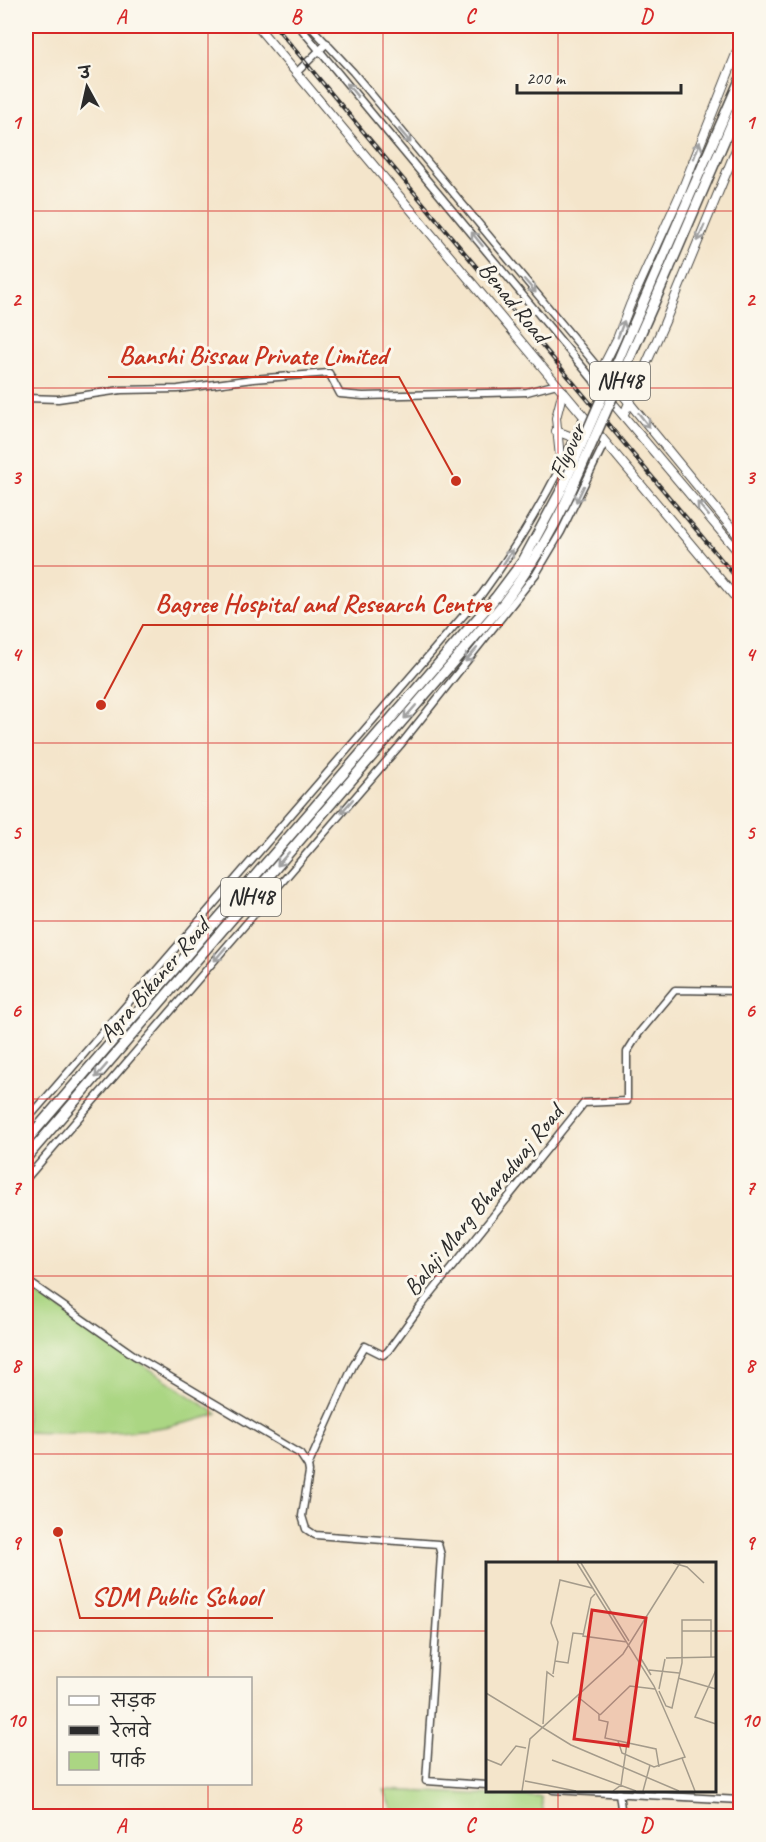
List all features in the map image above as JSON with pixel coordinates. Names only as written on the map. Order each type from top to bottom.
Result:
[{"type":"highway","name":"NH48","points":[[665,266],[741,80]]},
{"type":"highway","name":"NH48","points":[[665,266],[741,104]]},
{"type":"highway","name":"Flyover","points":[[472,633],[523,561],[554,507],[665,266]]},
{"type":"highway","name":"NH48","points":[[26,1141],[225,909],[472,633]]},
{"type":"highway","name":"Agra Bikaner Road","points":[[26,1158],[472,633]]},
{"type":"main road","name":"Benad Road","points":[[257,26],[741,603]]},
{"type":"main road","points":[[741,44],[682,190],[617,339],[595,382],[741,554]]},
{"type":"main road","points":[[624,414],[741,140]]},
{"type":"main road","points":[[601,371],[629,401],[680,467],[741,538]]},
{"type":"main road","points":[[561,467],[556,418],[563,391]]},
{"type":"main road","points":[[556,432],[574,438],[605,442]]},
{"type":"street","points":[[299,26],[595,382]]},
{"type":"street","points":[[310,26],[327,43],[601,371]]},
{"type":"street","points":[[296,73],[327,43]]},
{"type":"street","points":[[26,398],[57,399],[121,390],[158,388],[178,390],[253,379],[329,373],[340,394],[363,396],[524,392],[557,384]]},
{"type":"street","points":[[26,1121],[482,594],[520,539],[561,467],[584,416]]},
{"type":"street","points":[[26,1179],[402,743],[508,611],[536,574],[561,532],[605,442]]},
{"type":"street","name":"Balaji Marg Bharadwaj Road","points":[[308,1466],[352,1366],[365,1346],[379,1355],[388,1351],[420,1307],[584,1103],[627,1101],[627,1052],[639,1033],[675,990],[741,992]]},
{"type":"street","points":[[26,1280],[135,1356],[300,1454],[308,1466],[302,1516],[306,1529],[315,1535],[438,1544],[441,1554],[426,1781],[486,1785]]},
{"type":"street","points":[[575,1791],[741,1800]]},
{"type":"street","points":[[619,1793],[622,1816]]},
{"type":"green space","points":[[26,1286],[217,1414],[170,1426],[122,1432],[26,1432]]},
{"type":"green space","points":[[384,1790],[541,1797],[544,1816],[396,1816]]},
{"type":"railway","points":[[275,26],[740,582]]},
{"type":"place","name":"Banshi Bissau Private Limited","points":[[456,481]]},
{"type":"place","name":"Bagree Hospital and Research Centre","points":[[101,705]]},
{"type":"place","name":"SDM Public School","points":[[58,1532]]}]
